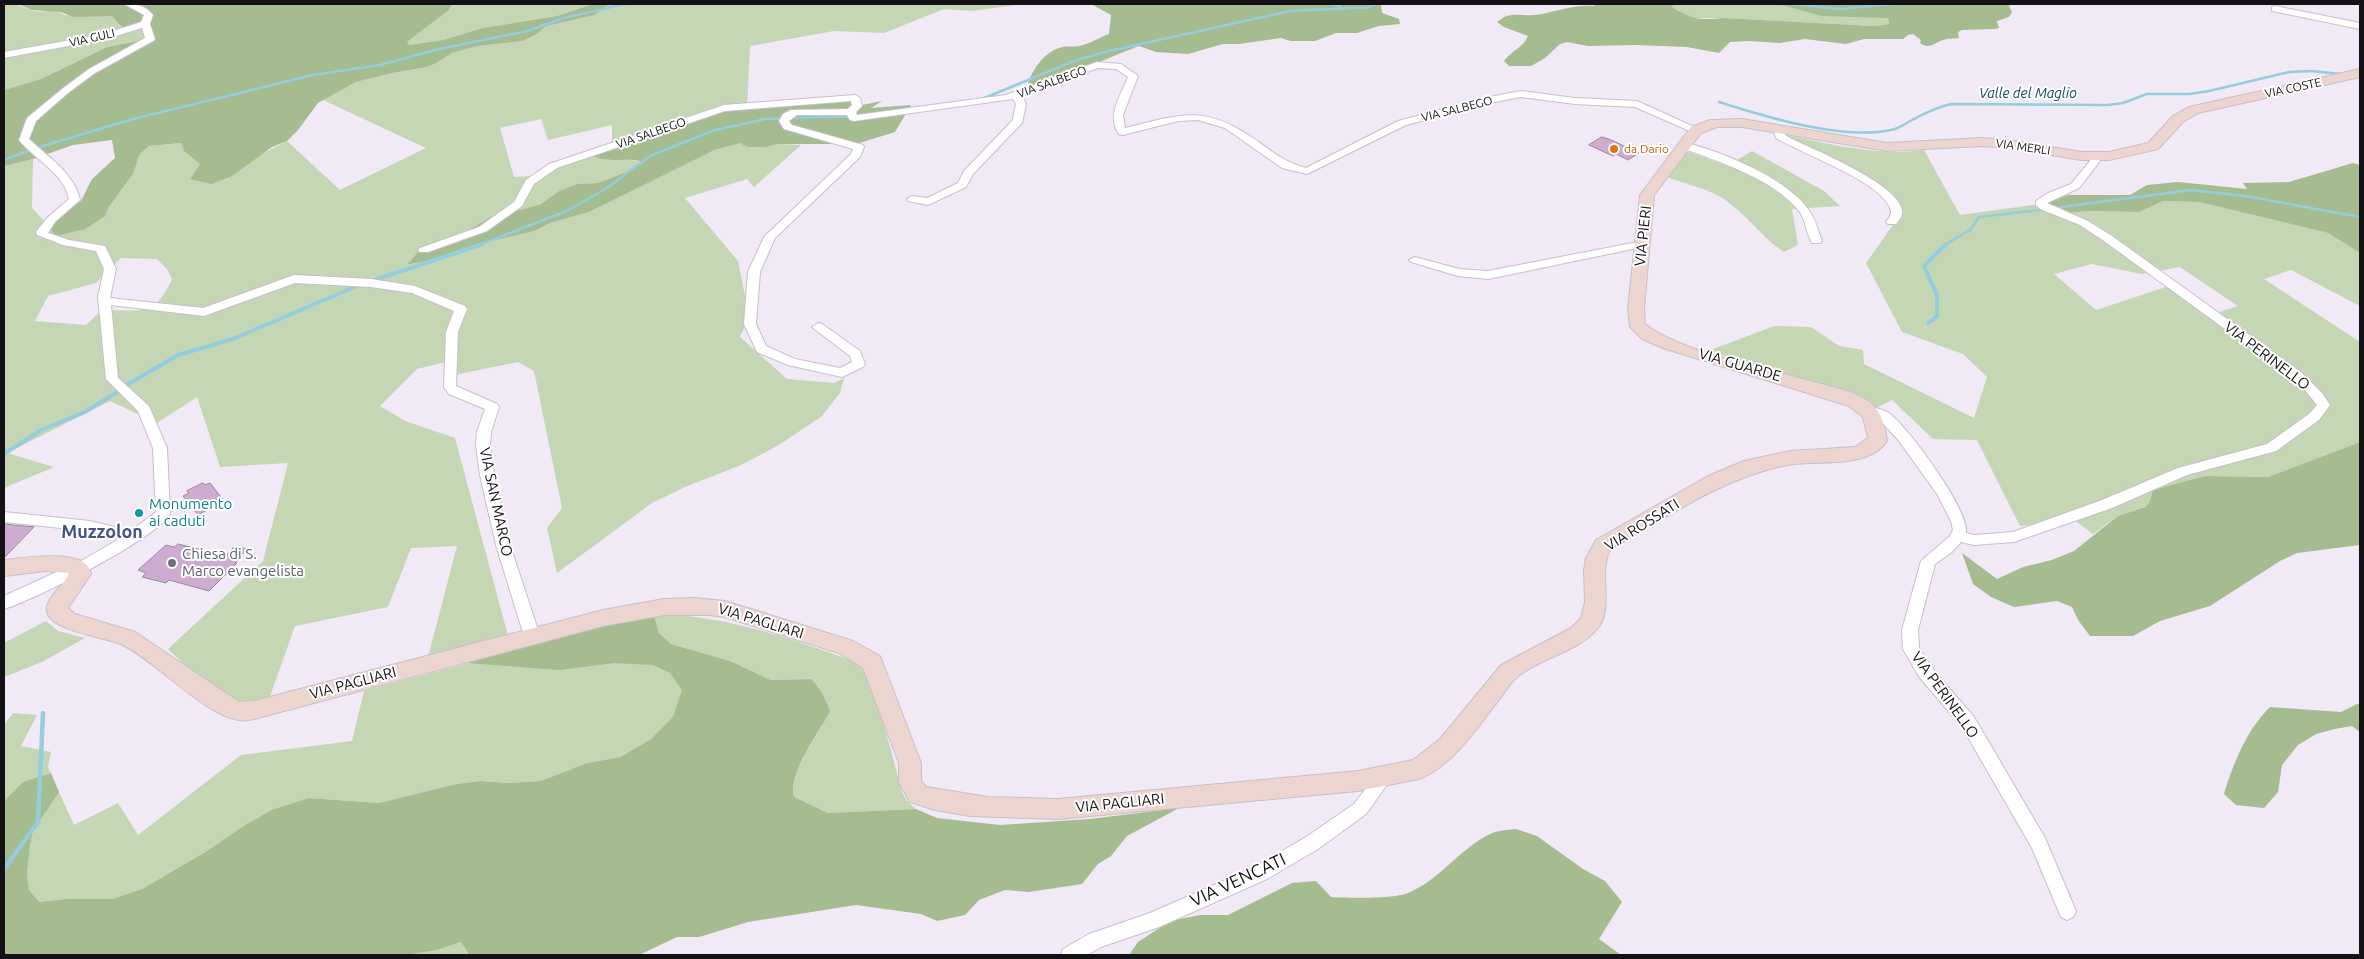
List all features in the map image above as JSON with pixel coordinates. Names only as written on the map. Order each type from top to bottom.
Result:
[{"type":"street","points":[[4,603],[80,571],[133,537],[163,514],[160,448],[144,409],[112,379],[106,301],[104,297],[110,269],[101,248],[68,243],[43,236],[42,232],[51,220],[75,200],[75,194],[63,176],[24,140],[31,120],[92,72],[150,40],[145,24],[150,15],[144,10],[128,4]]},
{"type":"street","points":[[2275,9],[2360,26]]},
{"type":"street","name":"VIA GULI","points":[[4,55],[106,36],[145,24]]},
{"type":"street","name":"VIA SALBEGO","points":[[852,115],[957,106],[1016,95],[1097,65],[1118,66],[1133,76],[1118,115],[1120,128],[1124,132],[1178,118],[1198,117],[1228,126],[1286,166],[1307,170],[1402,123],[1479,102],[1521,94],[1638,104],[1696,130]]},
{"type":"street","name":"VIA COSTE","points":[[2226,102],[2360,73]]},
{"type":"street","points":[[912,199],[928,202],[962,185],[968,173],[1018,121],[1021,104],[1016,95]]},
{"type":"street","name":"VIA SALBEGO","points":[[424,250],[483,229],[518,204],[530,182],[546,170],[724,108],[855,98],[857,106],[852,115]]},
{"type":"street","name":"VIA MERLI","points":[[1779,130],[1887,147],[1982,142],[2093,156],[2109,156],[2153,146],[2178,119],[2194,110],[2226,102]]},
{"type":"street","points":[[818,327],[856,354],[859,364],[842,373],[792,362],[762,349],[750,324],[754,272],[770,237],[856,155],[859,147],[788,127],[785,118],[796,112],[819,111],[852,115]]},
{"type":"street","points":[[1696,130],[1715,123],[1742,123],[1779,130],[1780,136],[1788,141],[1851,172],[1886,194],[1897,209],[1897,215],[1892,222]]},
{"type":"street","name":"VIA PIERI","points":[[1636,309],[1648,195],[1655,182],[1696,130]]},
{"type":"street","points":[[1683,145],[1735,166],[1790,197],[1802,208],[1808,218],[1816,242]]},
{"type":"street","name":"VIA PERINELLO","points":[[2067,911],[2039,844],[1968,722],[1926,674],[1911,649],[1910,630],[1928,560],[1957,540],[1958,536],[1974,540],[2014,537],[2098,508],[2183,471],[2271,448],[2314,417],[2324,405],[2320,397],[2295,375],[2147,264],[2087,225],[2049,209],[2040,203],[2042,200],[2074,186],[2095,161],[2093,156]]},
{"type":"street","points":[[1414,260],[1458,272],[1488,275],[1642,244]]},
{"type":"street","name":"VIA SAN MARCO","points":[[106,301],[204,312],[294,279],[365,282],[415,290],[461,309],[452,332],[450,387],[454,391],[492,407],[484,432],[483,445],[487,475],[503,545],[532,636]]},
{"type":"street","name":"VIA GUARDE","points":[[1636,309],[1637,327],[1646,335],[1670,345],[1819,388],[1865,408]]},
{"type":"street","points":[[1865,408],[1882,415],[1902,435],[1954,507],[1961,528],[1958,536]]},
{"type":"street","name":"VIA ROSSATI","points":[[1386,775],[1419,769],[1448,746],[1510,671],[1578,634],[1591,622],[1596,602],[1594,571],[1596,558],[1603,545],[1715,481],[1751,466],[1790,458],[1859,453],[1878,441],[1876,424],[1865,408]]},
{"type":"street","points":[[4,517],[90,526],[133,537]]},
{"type":"street","points":[[4,568],[61,564],[80,571]]},
{"type":"street","name":"VIA PAGLIARI","points":[[80,571],[58,604],[57,611],[68,620],[128,638],[227,707],[238,711],[263,707],[532,636],[653,607],[698,605],[726,609],[846,647],[872,662],[910,763],[910,782],[918,795],[946,804],[1019,810],[1058,810],[1358,780],[1386,775]]},
{"type":"street","name":"VIA VENCATI","points":[[1070,955],[1096,940],[1153,921],[1261,873],[1312,843],[1360,809],[1386,775]]},
{"type":"green space","points":[[4,4],[18,5],[35,11],[57,11],[65,15],[112,16],[121,27],[152,30],[141,42],[107,47],[41,79],[4,90]]},
{"type":"green space","points":[[19,4],[452,4],[449,10],[407,42],[409,45],[443,40],[483,28],[557,16],[590,5],[608,5],[594,15],[546,26],[537,34],[522,41],[477,46],[452,53],[427,67],[356,82],[318,103],[298,130],[287,141],[272,147],[232,176],[211,184],[190,179],[200,164],[184,151],[181,143],[149,146],[140,154],[133,174],[109,207],[105,216],[85,229],[56,236],[46,223],[81,201],[92,179],[115,158],[112,140],[73,145],[33,159],[4,166],[4,90],[41,79],[107,47],[149,39],[144,28],[125,29],[112,16],[73,17],[61,12],[31,10]]},
{"type":"green space","points":[[452,4],[1024,4],[972,11],[944,9],[884,33],[834,31],[750,46],[747,109],[612,147],[612,125],[548,140],[541,119],[500,128],[514,177],[531,176],[590,154],[644,162],[634,169],[598,183],[577,184],[559,191],[541,204],[520,210],[499,212],[454,239],[421,248],[409,263],[433,260],[470,246],[535,231],[550,223],[589,212],[691,159],[727,145],[740,143],[766,147],[777,144],[801,145],[754,187],[747,179],[685,198],[738,261],[749,316],[740,337],[787,379],[834,383],[844,378],[840,393],[822,416],[779,445],[741,465],[685,487],[652,503],[557,573],[547,528],[562,508],[534,371],[518,362],[454,375],[454,360],[417,369],[380,406],[405,421],[455,438],[508,636],[428,657],[457,546],[411,548],[388,607],[295,626],[269,699],[229,700],[207,685],[168,649],[263,561],[288,463],[220,467],[197,397],[157,423],[110,401],[7,453],[54,467],[4,488],[4,166],[33,159],[32,208],[46,223],[105,216],[109,207],[133,174],[140,154],[149,146],[181,143],[184,151],[200,164],[190,179],[260,155],[287,141],[340,190],[426,148],[323,100],[356,82],[427,67],[452,53],[477,46],[507,42],[537,34],[546,26],[607,5],[590,5],[557,16],[483,28],[443,40],[408,45],[407,42],[449,10]],"holes":[[[121,258],[157,259],[167,269],[172,279],[166,292],[152,306],[136,310],[102,310],[86,325],[35,321],[48,296],[96,283]]]},
{"type":"green space","points":[[1091,4],[1381,4],[1382,13],[1399,19],[1400,24],[1379,26],[1357,33],[1336,33],[1315,41],[1291,41],[1281,38],[1239,44],[1223,44],[1188,54],[1156,52],[1139,46],[1098,63],[1059,84],[1045,87],[1028,83],[1037,65],[1046,55],[1063,47],[1083,45],[1109,34],[1111,15]]},
{"type":"green space","points":[[1595,4],[1674,4],[1672,7],[1679,11],[1691,17],[1702,19],[1723,18],[1874,26],[1889,24],[1888,18],[1821,16],[1778,4],[2012,4],[2009,6],[2012,12],[2009,17],[1997,21],[1999,28],[1962,30],[1958,32],[1959,38],[1945,39],[1929,46],[1920,43],[1921,40],[1913,34],[1903,39],[1864,39],[1846,44],[1805,39],[1780,43],[1730,42],[1719,53],[1687,47],[1588,46],[1567,42],[1560,44],[1545,58],[1531,66],[1509,66],[1504,61],[1524,43],[1528,36],[1504,27],[1497,22],[1503,18],[1513,15],[1535,15],[1572,7],[1594,6]]},
{"type":"green space","points":[[1674,4],[1778,4],[1821,16],[1888,17],[1889,24],[1874,26],[1690,18],[1672,7]]},
{"type":"green space","points":[[846,99],[857,106],[882,101],[871,108],[911,105],[895,132],[856,144],[777,144],[766,147],[747,147],[740,143],[714,150],[589,212],[550,223],[535,231],[470,246],[433,260],[408,264],[421,248],[454,239],[499,212],[520,210],[541,204],[559,191],[577,184],[598,183],[634,169],[644,162],[602,159],[590,154],[718,112]]},
{"type":"green space","points":[[1783,135],[1835,145],[1889,152],[1924,150],[1960,215],[2033,205],[2068,213],[2086,211],[2138,212],[2163,201],[2199,202],[2328,233],[2360,253],[2360,306],[2291,270],[2264,279],[2360,342],[2360,442],[2268,477],[2206,476],[2188,482],[2144,507],[2118,516],[2093,534],[2074,520],[2020,526],[1977,440],[1933,439],[1892,400],[1874,409],[1805,379],[1708,351],[1774,326],[1811,327],[1839,346],[1863,350],[1864,364],[1974,418],[1987,377],[1963,354],[1902,332],[1866,263],[1898,218],[1884,192]],"holes":[[[2092,264],[2142,274],[2180,267],[2238,306],[2214,314],[2166,287],[2096,310],[2054,274]]]},
{"type":"green space","points":[[1686,151],[1727,166],[1752,151],[1824,191],[1840,206],[1792,209],[1798,245],[1784,252],[1725,200],[1715,194],[1667,177]]},
{"type":"green space","points":[[2353,163],[2360,165],[2360,253],[2328,233],[2199,202],[2163,201],[2139,212],[2086,211],[2068,213],[2044,207],[2052,201],[2068,195],[2130,195],[2147,185],[2178,182],[2247,189],[2243,183],[2289,182]]},
{"type":"green space","points":[[2360,442],[2360,545],[2297,553],[2280,561],[2210,606],[2160,621],[2133,636],[2090,636],[2078,620],[2072,607],[2057,601],[2014,607],[1991,597],[1973,584],[1962,553],[1997,579],[2023,567],[2052,560],[2074,551],[2118,516],[2145,507],[2150,502],[2153,490],[2206,476],[2268,477]]},
{"type":"green space","points":[[662,614],[711,619],[735,624],[806,644],[853,661],[862,668],[867,676],[886,732],[902,792],[907,801],[916,809],[828,813],[794,797],[793,789],[798,770],[822,726],[813,679],[771,680],[730,661],[671,644],[659,633],[654,615]]},
{"type":"green space","points":[[654,615],[659,633],[671,644],[730,661],[771,680],[812,679],[822,693],[830,711],[800,765],[793,787],[794,797],[828,813],[916,809],[937,818],[1000,825],[1090,819],[1179,808],[1127,836],[1111,856],[1098,864],[1082,884],[1029,892],[1005,890],[979,900],[965,915],[937,921],[921,914],[856,905],[748,922],[699,937],[677,937],[639,955],[469,955],[461,942],[437,950],[406,955],[4,955],[4,801],[23,782],[51,773],[59,792],[33,831],[27,874],[29,890],[39,902],[66,899],[112,899],[142,889],[272,810],[309,798],[379,803],[456,784],[481,781],[508,783],[541,781],[587,763],[620,757],[650,740],[673,717],[682,690],[670,673],[653,665],[614,663],[559,670],[468,663],[607,624]]},
{"type":"green space","points":[[46,621],[58,631],[85,638],[42,662],[4,677],[4,643]]},
{"type":"green space","points":[[481,660],[653,661],[682,672],[682,709],[654,739],[620,757],[587,763],[541,781],[508,783],[481,781],[456,784],[379,803],[309,798],[242,827],[207,851],[142,889],[112,899],[66,899],[38,902],[29,891],[27,874],[33,831],[59,792],[74,825],[118,803],[138,835],[241,755],[352,741],[364,691]]},
{"type":"green space","points":[[2360,704],[2360,732],[2352,726],[2335,729],[2316,734],[2298,745],[2282,765],[2278,792],[2264,808],[2236,805],[2224,794],[2242,748],[2254,726],[2270,707],[2341,712]]},
{"type":"green space","points":[[13,713],[37,715],[21,746],[51,752],[48,767],[51,773],[23,783],[4,801],[4,725]]},
{"type":"green space","points":[[1516,829],[1537,836],[1583,869],[1605,881],[1622,902],[1599,939],[1621,955],[1129,955],[1138,942],[1170,921],[1200,915],[1228,915],[1292,883],[1316,881],[1331,897],[1382,897],[1408,893],[1440,873],[1479,840],[1496,832]]},
{"type":"green space","points":[[461,942],[469,955],[406,955],[437,950]]},
{"type":"building","name":"da Dario","points":[[1602,137],[1639,153],[1628,160],[1616,154],[1613,156],[1589,145]]},
{"type":"building","points":[[203,483],[205,485],[210,483],[224,501],[198,515],[183,496],[189,493],[187,491]]},
{"type":"building","points":[[4,524],[34,527],[4,558]]},
{"type":"building","points":[[178,544],[202,550],[199,553],[222,559],[235,546],[247,549],[235,563],[237,563],[209,591],[169,580],[166,583],[142,577],[146,573],[138,570],[166,545],[174,547]]},
{"type":"waterway","points":[[4,160],[33,149],[133,119],[313,75],[380,65],[435,50],[527,31],[564,18],[624,4]]},
{"type":"waterway","points":[[1330,4],[1340,6]]},
{"type":"waterway","points":[[1351,8],[1367,8],[1377,4]]},
{"type":"waterway","points":[[1791,4],[1841,9],[1891,4]]},
{"type":"waterway","points":[[982,99],[1074,61],[1105,52],[1290,11],[1351,8]]},
{"type":"waterway","name":"Valle del Maglio","points":[[1719,102],[1807,126],[1831,130],[1876,132],[1895,129],[1931,110],[1951,104],[2108,105],[2123,103],[2147,94],[2190,94],[2209,91],[2289,72],[2311,71],[2342,74]]},
{"type":"waterway","points":[[479,245],[567,211],[607,188],[650,156],[712,131],[765,119],[851,116]]},
{"type":"waterway","points":[[2054,208],[2191,190],[2245,196],[2360,217]]},
{"type":"waterway","points":[[1945,245],[1971,229],[1979,217],[2048,209]]},
{"type":"waterway","points":[[371,281],[483,244]]},
{"type":"waterway","points":[[1928,323],[1937,316],[1937,295],[1924,266],[1945,245]]},
{"type":"waterway","points":[[128,384],[178,355],[233,339],[359,285]]},
{"type":"waterway","points":[[4,454],[41,430],[85,412],[117,392]]},
{"type":"waterway","points":[[4,869],[38,822],[43,713]]},
{"type":"place","name":"da Dario","points":[[1614,149]]},
{"type":"place","name":"Monumento ai caduti","points":[[139,513]]},
{"type":"place","name":"Chiesa di S. Marco evangelista","points":[[172,563]]},
{"type":"district","name":"Muzzolon","points":[[102,532]]}]
